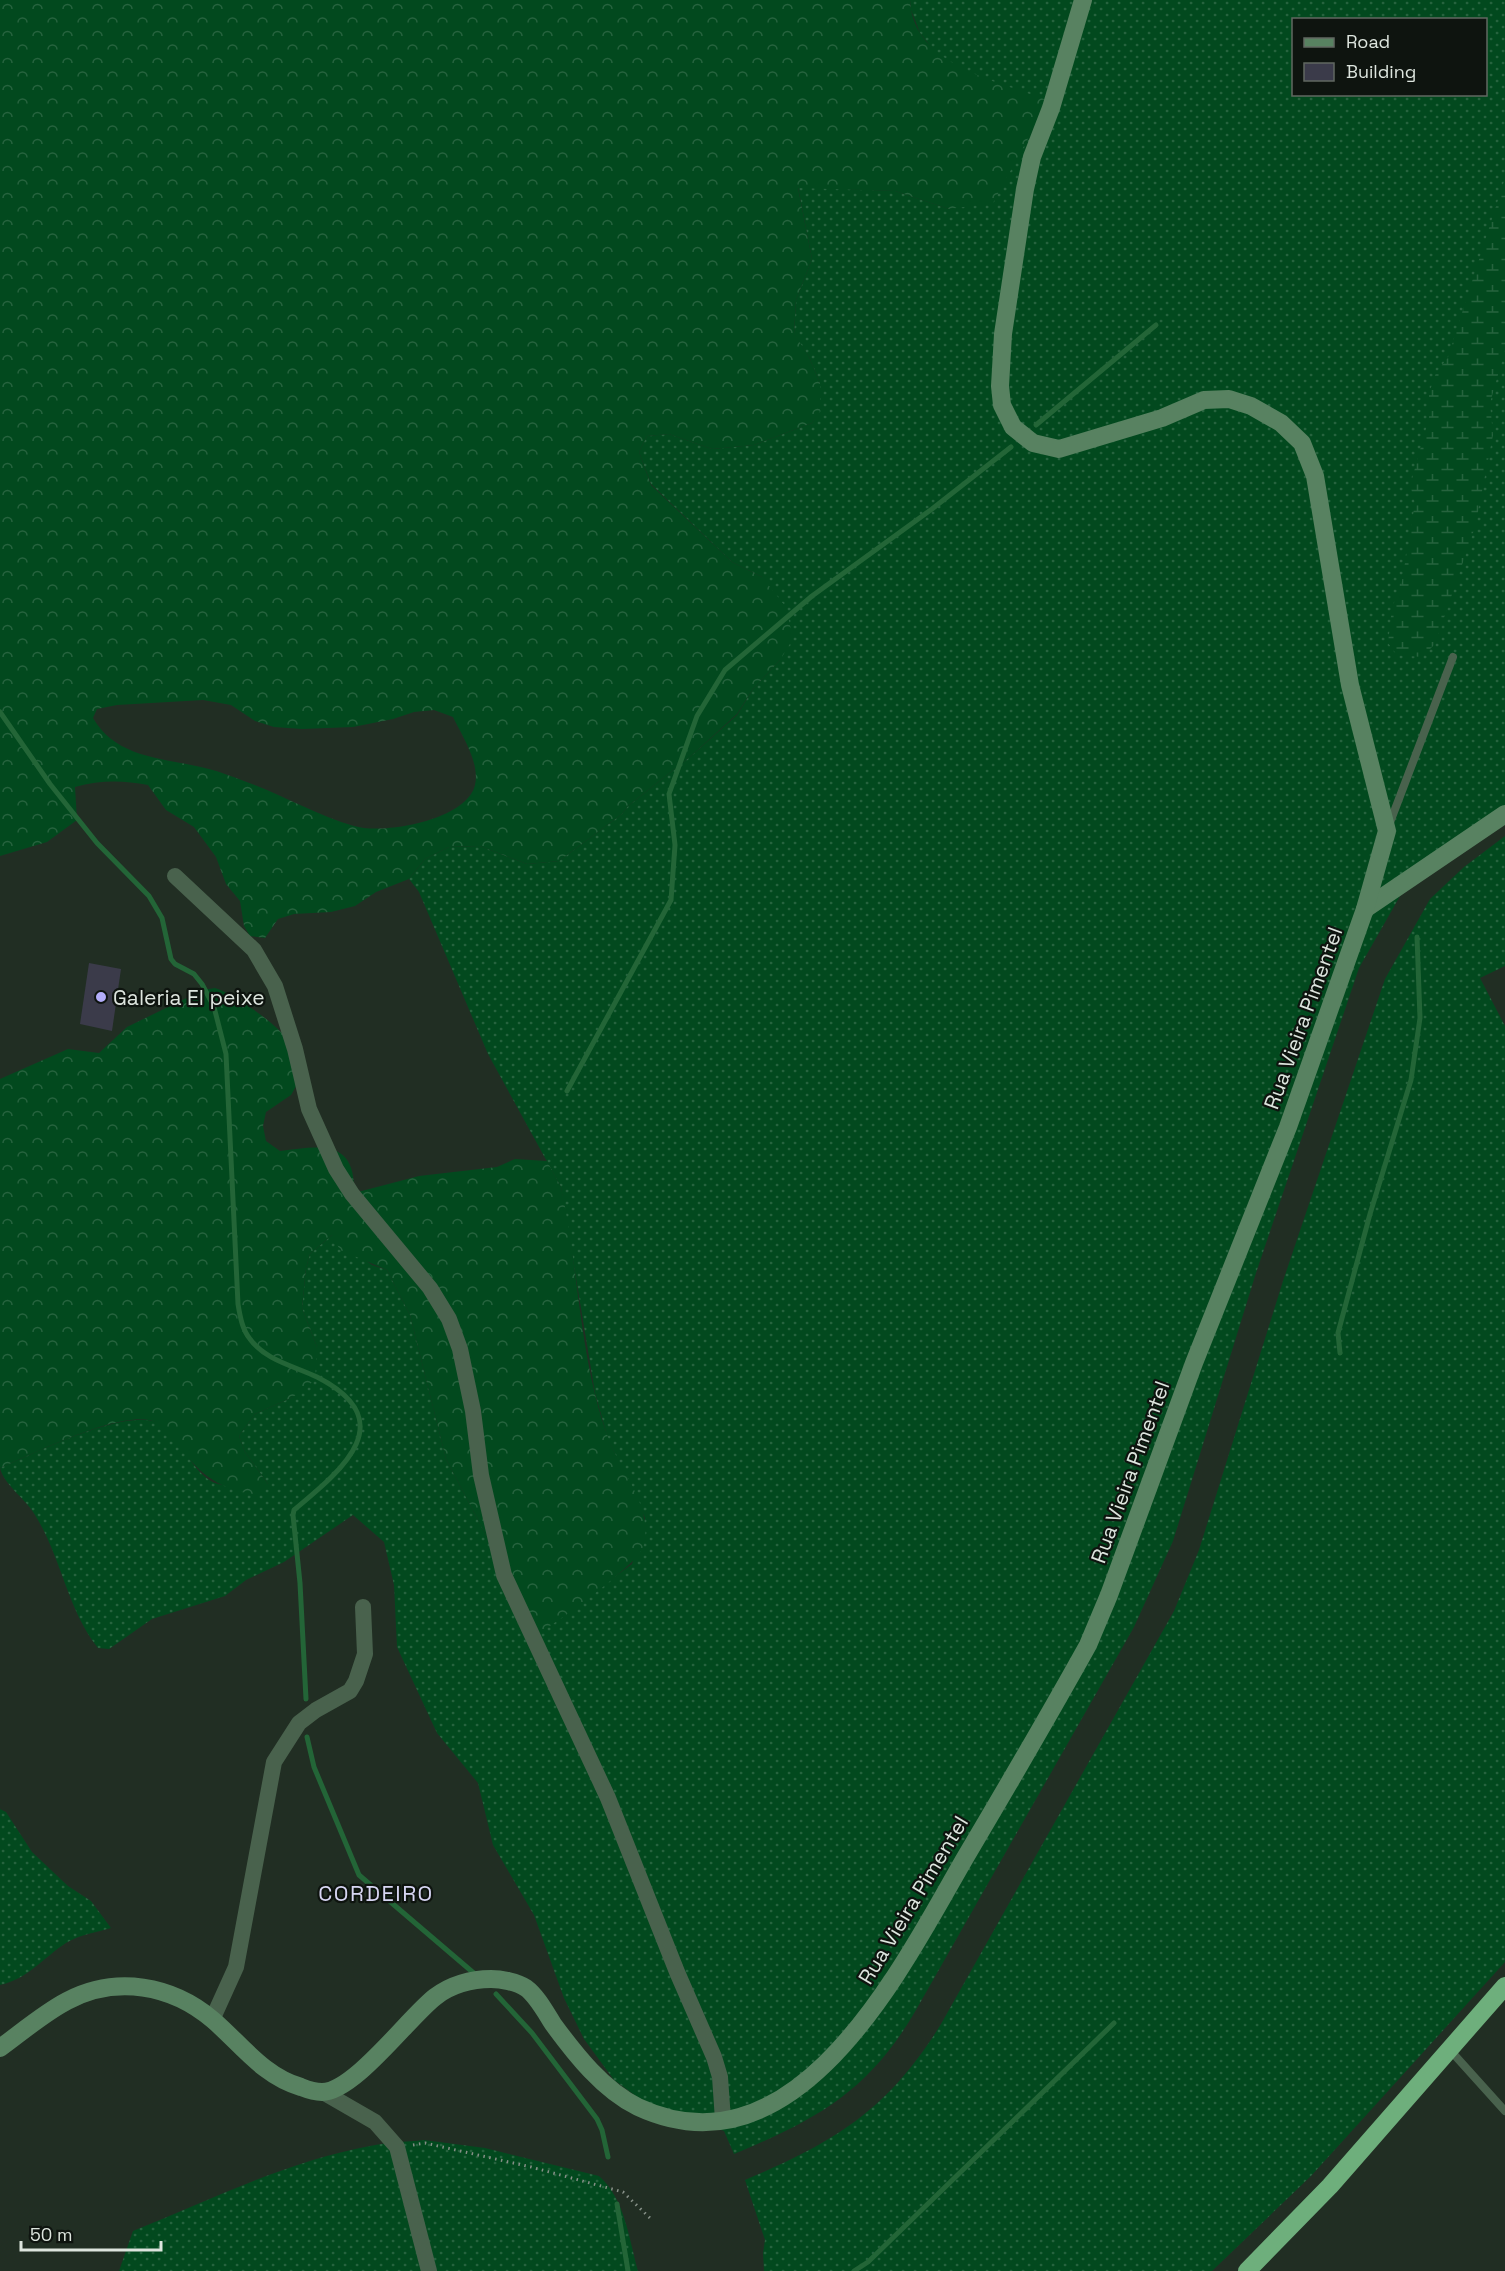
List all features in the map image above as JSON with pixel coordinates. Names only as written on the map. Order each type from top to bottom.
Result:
[{"type":"highway","points":[[1247,2271],[1330,2186],[1505,1986]]},
{"type":"street","points":[[1083,0],[1051,108],[1032,157],[1025,189],[1003,334],[1000,386],[1002,405],[1013,428],[1033,443],[1059,449],[1140,425],[1204,400],[1229,399],[1251,406],[1281,423],[1302,443],[1315,476],[1350,685],[1387,831]]},
{"type":"street","points":[[1365,909],[1505,814]]},
{"type":"street","name":"Rua Vieira Pimentel","points":[[323,2092],[339,2087],[355,2075],[433,1998],[466,1982],[493,1979],[526,1988],[573,2052],[617,2093],[635,2105],[669,2118],[696,2123],[723,2120],[760,2110],[788,2094],[822,2068],[869,2015],[910,1953],[1088,1645],[1194,1364],[1288,1127],[1365,909],[1387,831]]},
{"type":"street","points":[[175,876],[214,910],[254,950],[275,986],[295,1049],[309,1109],[336,1169],[352,1194],[430,1288],[450,1319],[462,1359],[473,1411],[481,1475],[504,1575],[608,1798],[677,1972],[714,2057],[720,2077],[723,2120]]},
{"type":"street","points":[[213,2020],[236,1967],[274,1762],[299,1724],[316,1710],[350,1691],[356,1681],[365,1654],[363,1607]]},
{"type":"street","points":[[0,2048],[66,2001],[94,1990],[121,1985],[147,1987],[184,1999],[213,2020],[253,2060],[275,2075],[298,2087],[323,2092],[375,2122],[397,2147],[429,2271]]},
{"type":"lane","points":[[1387,831],[1452,657]]},
{"type":"lane","points":[[1450,2050],[1505,2111]]},
{"type":"path","points":[[397,2147],[425,2144],[531,2167],[623,2192],[652,2220]]},
{"type":"green space","points":[[0,0],[910,0],[915,22],[925,40],[941,55],[981,76],[1044,99],[1036,124],[993,203],[949,209],[895,191],[798,188],[812,259],[796,300],[794,333],[809,357],[820,383],[820,411],[812,423],[754,445],[712,449],[669,434],[647,436],[639,452],[651,485],[732,562],[762,577],[786,607],[793,639],[780,660],[753,689],[737,714],[691,756],[628,806],[622,814],[559,861],[527,864],[480,846],[449,847],[425,859],[409,879],[376,892],[355,906],[331,912],[294,914],[278,919],[265,938],[250,936],[244,926],[240,901],[226,884],[216,857],[194,827],[166,810],[148,785],[111,782],[75,787],[77,820],[47,842],[0,856]],"holes":[[[203,700],[231,705],[255,721],[274,727],[302,729],[353,727],[414,712],[434,710],[453,717],[473,758],[475,785],[469,797],[441,816],[403,826],[384,828],[354,826],[222,773],[129,750],[103,732],[93,718],[97,709],[117,705]]]},
{"type":"green space","points":[[910,0],[1505,0],[1505,812],[1408,882],[1359,968],[1256,1273],[1173,1541],[1134,1627],[916,2010],[880,2062],[839,2099],[791,2128],[734,2154],[724,2131],[644,2102],[614,2080],[584,2039],[564,1998],[534,1915],[493,1845],[478,1783],[437,1733],[397,1647],[394,1585],[384,1542],[353,1515],[284,1562],[246,1580],[225,1596],[152,1619],[109,1649],[98,1648],[87,1633],[71,1600],[44,1531],[31,1509],[6,1480],[0,1468],[76,1435],[118,1422],[137,1420],[153,1421],[162,1425],[208,1480],[230,1486],[268,1484],[245,1452],[239,1436],[255,1414],[293,1397],[317,1347],[302,1308],[306,1268],[310,1254],[332,1235],[372,1265],[387,1270],[410,1315],[446,1459],[498,1558],[586,1598],[632,1564],[645,1518],[608,1439],[595,1393],[561,1187],[488,1054],[419,892],[409,879],[425,859],[449,847],[480,846],[527,864],[559,861],[622,814],[628,806],[691,756],[737,715],[753,689],[780,660],[762,577],[732,562],[651,484],[639,452],[647,436],[669,434],[712,449],[754,445],[812,423],[819,411],[820,383],[809,357],[794,334],[796,300],[812,259],[798,187],[895,191],[949,209],[1016,159],[1036,124],[934,51],[920,33],[911,10]]},
{"type":"green space","points":[[1505,178],[1505,350],[1490,403],[1493,435],[1475,527],[1435,644],[1422,657],[1397,655],[1388,643],[1392,608],[1402,581],[1415,503],[1410,486],[1429,418],[1429,393],[1436,373],[1448,357]]},
{"type":"green space","points":[[1505,836],[1505,966],[1480,978],[1505,1026],[1505,1962],[1311,2176],[1212,2271],[764,2271],[765,2240],[745,2180],[806,2152],[857,2120],[901,2079],[921,2054],[941,2024],[1174,1611],[1199,1550],[1283,1281],[1385,979],[1430,899],[1464,867]]},
{"type":"green space","points":[[215,988],[234,997],[270,1022],[289,1040],[293,1048],[299,1081],[291,1095],[266,1112],[263,1126],[266,1141],[280,1151],[321,1148],[342,1154],[349,1163],[353,1175],[354,1193],[419,1176],[497,1167],[515,1159],[547,1161],[561,1187],[585,1345],[598,1407],[613,1450],[640,1504],[645,1533],[643,1547],[638,1556],[611,1581],[531,1638],[498,1558],[446,1459],[410,1315],[387,1270],[340,1250],[332,1235],[310,1254],[306,1268],[302,1308],[317,1347],[315,1380],[293,1397],[255,1414],[239,1436],[245,1452],[268,1484],[259,1495],[234,1489],[214,1480],[197,1467],[161,1425],[153,1421],[138,1419],[99,1427],[76,1435],[0,1468],[0,1079],[68,1049],[99,1053],[127,1027],[203,990]]},
{"type":"green space","points":[[0,1809],[6,1812],[32,1852],[68,1886],[91,1901],[111,1928],[71,1940],[27,1973],[0,1985]]},
{"type":"green space","points":[[424,2140],[485,2148],[599,2176],[608,2185],[620,2208],[638,2271],[119,2271],[133,2231],[250,2182],[309,2161],[376,2145]]},
{"type":"building","name":"Galeria El peixe","points":[[89,963],[121,969],[112,1031],[80,1024]]},
{"type":"waterway","points":[[1036,425],[1156,325]]},
{"type":"waterway","points":[[567,1091],[671,900],[675,845],[669,794],[697,716],[725,670],[812,596],[932,509],[1011,447]]},
{"type":"waterway","points":[[0,712],[50,784],[97,843],[149,896],[162,918],[171,959],[175,964],[194,974],[214,1007],[226,1054],[238,1304],[245,1331],[256,1346],[264,1352],[280,1362],[317,1377],[343,1394],[356,1411],[360,1428],[356,1445],[330,1479],[294,1510],[293,1515],[300,1583],[306,1699]]},
{"type":"waterway","points":[[1340,1353],[1338,1333],[1370,1214],[1411,1080],[1420,1018],[1417,937]]},
{"type":"waterway","points":[[307,1737],[314,1767],[359,1875],[476,1975]]},
{"type":"waterway","points":[[496,1994],[532,2033],[597,2119],[608,2157]]},
{"type":"waterway","points":[[854,2271],[868,2262],[1114,2023]]},
{"type":"waterway","points":[[617,2204],[628,2271]]},
{"type":"place","name":"Galeria El peixe","points":[[101,997]]},
{"type":"district","name":"CORDEIRO","points":[[376,1893]]}]
